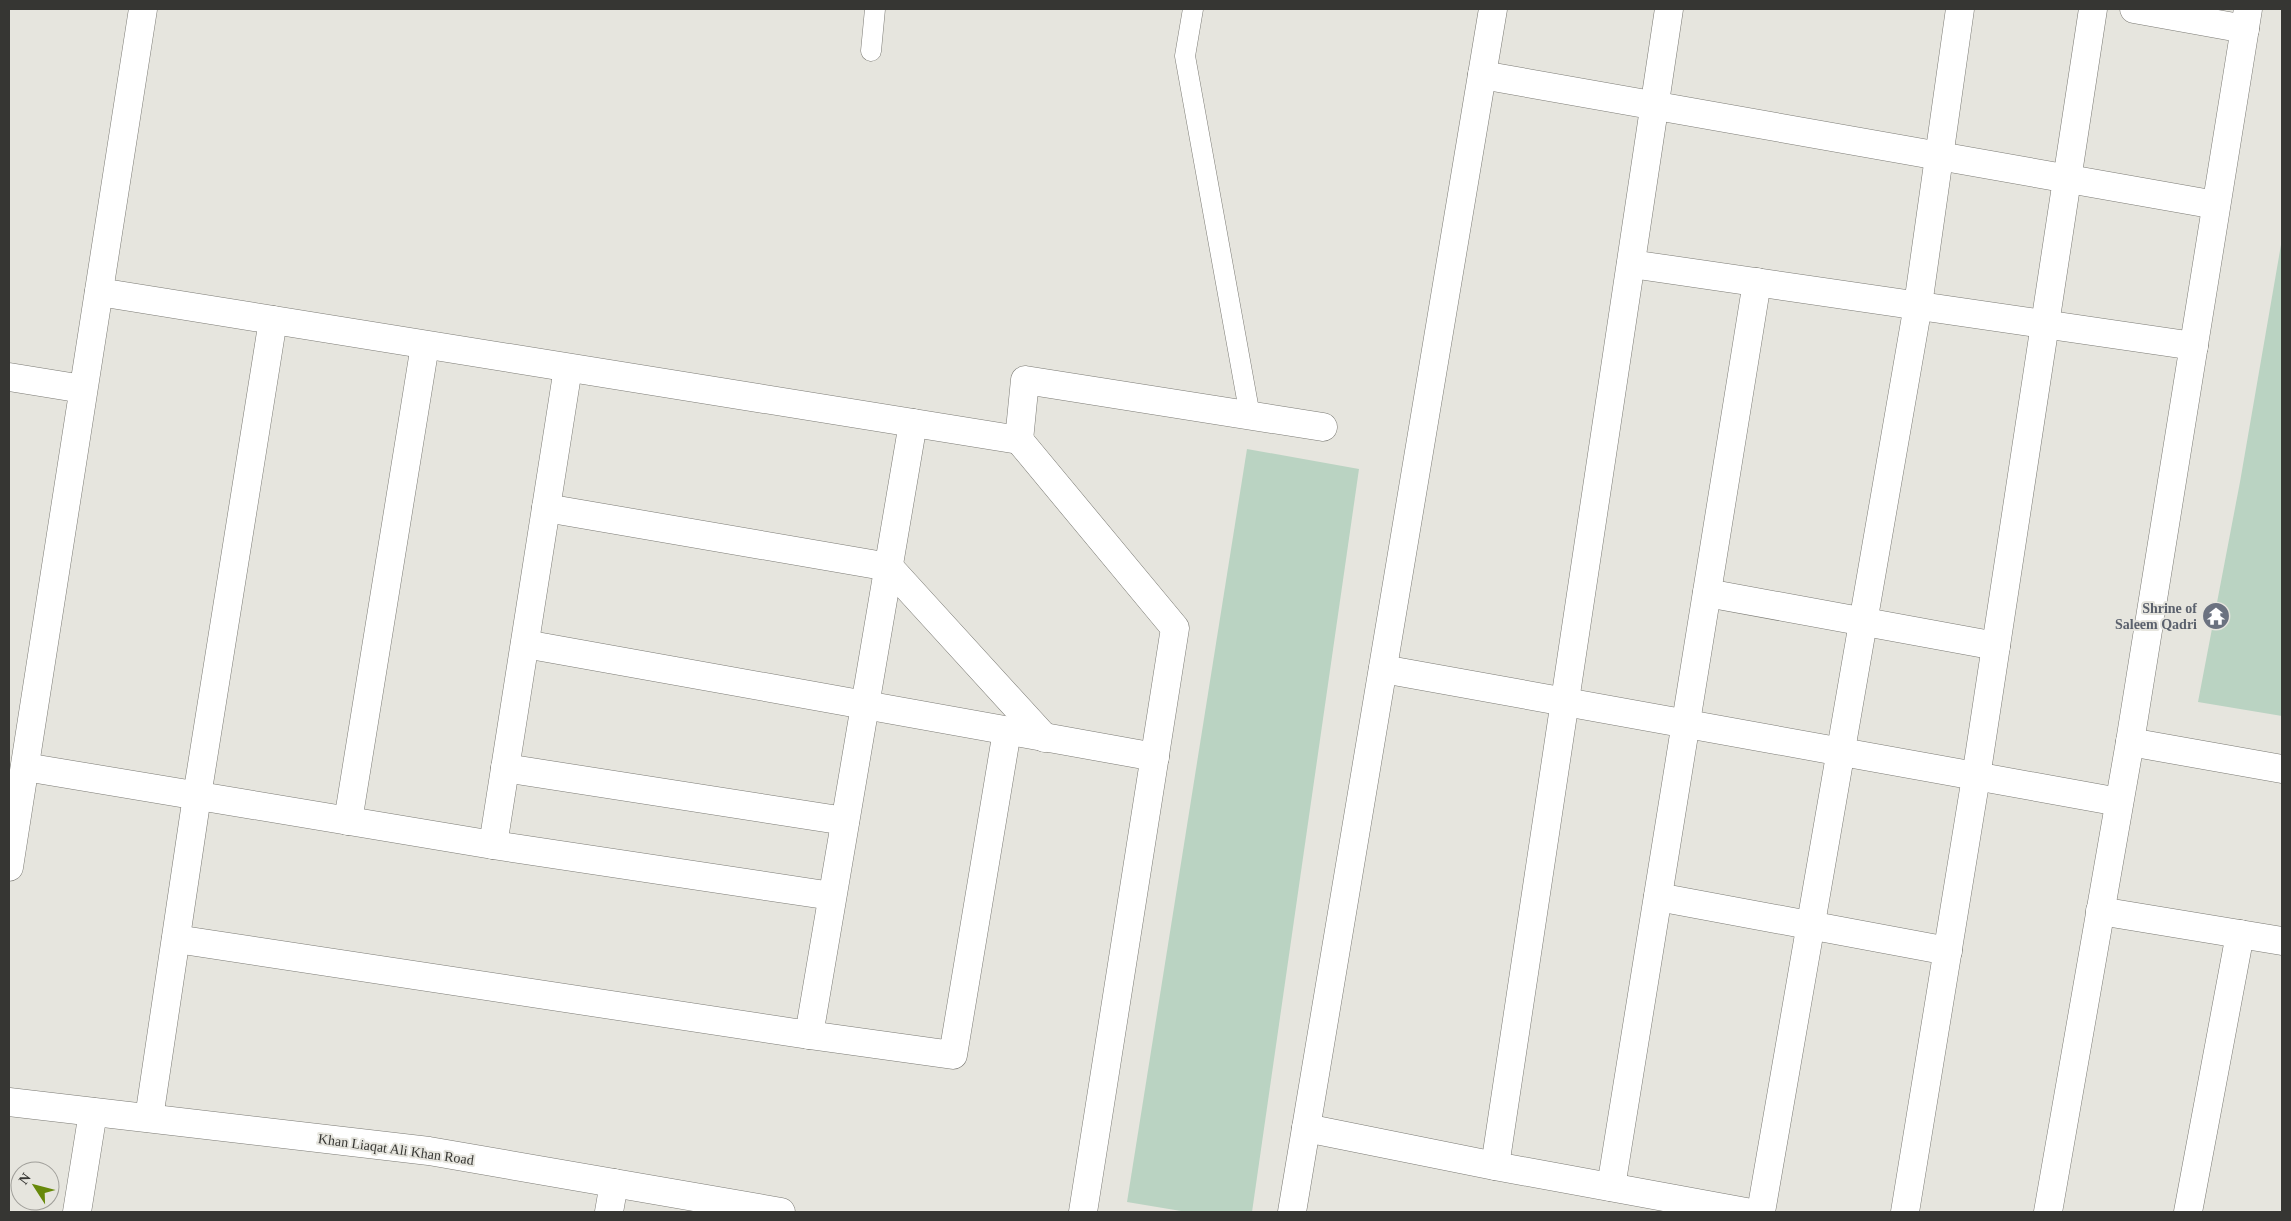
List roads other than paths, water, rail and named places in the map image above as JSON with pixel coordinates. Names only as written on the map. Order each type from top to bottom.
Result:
[{"type":"street","points":[[9,867],[142,9]]},
{"type":"street","points":[[1292,1212],[1493,9]]},
{"type":"street","points":[[1495,1166],[1669,9]]},
{"type":"street","points":[[1761,1212],[1918,306],[1960,9]]},
{"type":"street","points":[[1905,1212],[1976,777],[2093,9]]},
{"type":"street","points":[[2048,1212],[2130,742],[2247,19],[2134,9]]},
{"type":"street","points":[[1482,75],[2216,205]]},
{"type":"street","points":[[1631,264],[2194,346]]},
{"type":"street","points":[[1611,1187],[1757,282]]},
{"type":"street","points":[[99,292],[1019,440],[1175,628],[1083,1212]]},
{"type":"street","points":[[149,1118],[197,796],[273,320]]},
{"type":"street","points":[[348,821],[425,345]]},
{"type":"street","points":[[493,845],[568,368]]},
{"type":"street","points":[[9,377],[83,389]]},
{"type":"street","points":[[1019,440],[1025,380],[1323,427]]},
{"type":"street","points":[[809,1035],[913,423]]},
{"type":"street","points":[[546,508],[889,567],[1045,738]]},
{"type":"street","points":[[1707,593],[1996,646]]},
{"type":"street","points":[[525,644],[1155,757]]},
{"type":"street","points":[[1383,669],[2119,802]]},
{"type":"street","points":[[176,939],[953,1055],[1007,730]]},
{"type":"street","points":[[2130,742],[2282,769]]},
{"type":"street","points":[[24,767],[493,845],[832,896]]},
{"type":"street","points":[[505,768],[845,821]]},
{"type":"street","points":[[1658,897],[1948,951]]},
{"type":"street","points":[[2100,911],[2282,942]]},
{"type":"street","points":[[2188,1212],[2240,934]]},
{"type":"street","name":"Khan Liaqat Ali Khan Road","points":[[9,1102],[429,1151],[781,1212]]},
{"type":"street","points":[[78,1212],[93,1112]]},
{"type":"street","points":[[1306,1128],[1495,1166],[1746,1212]]},
{"type":"street","points":[[609,1212],[614,1183]]},
{"type":"lane","points":[[871,51],[875,9]]},
{"type":"lane","points":[[1193,9],[1185,56],[1250,416]]},
{"type":"place","name":"Shrine of Saleem Qadri","points":[[2216,616]]}]
